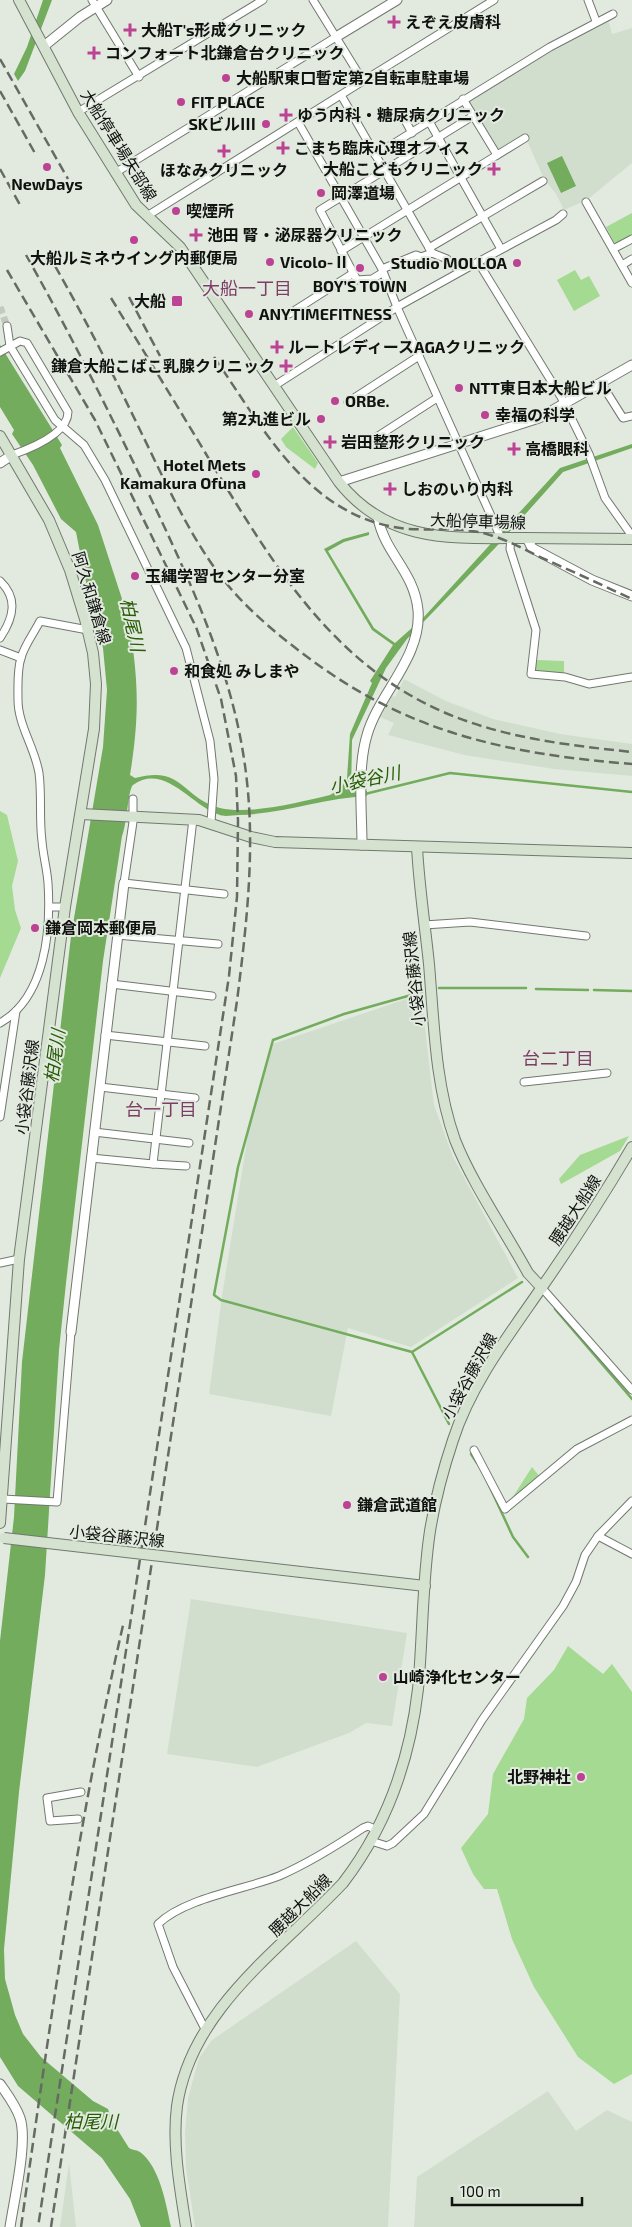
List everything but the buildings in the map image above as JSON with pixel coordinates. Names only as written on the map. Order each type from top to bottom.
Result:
[{"type":"main road","name":"大船停車場矢部線","points":[[19,0],[78,112],[136,206],[180,247],[339,482]]},
{"type":"main road","name":"阿久和鎌倉線","points":[[0,436],[49,520],[70,570],[88,630],[93,654],[96,707],[81,814]]},
{"type":"main road","name":"大船停車場線","points":[[339,482],[360,506],[378,518],[434,536],[632,538]]},
{"type":"main road","points":[[81,814],[193,820],[211,818],[251,837],[276,842],[632,853]]},
{"type":"main road","name":"小袋谷藤沢線","points":[[0,1523],[5,1499],[7,1414],[19,1259],[65,907],[81,814]]},
{"type":"main road","name":"小袋谷藤沢線","points":[[2,1538],[425,1586],[430,1533],[437,1492],[453,1438],[482,1377],[542,1288],[528,1273],[462,1157],[455,1138],[440,1081],[418,884],[417,847]]},
{"type":"main road","name":"腰越大船線","points":[[542,1288],[589,1218],[632,1147]]},
{"type":"main road","name":"腰越大船線","points":[[186,2227],[176,2142],[177,2107],[187,2066],[205,2029],[234,1992],[343,1883],[377,1830],[400,1776],[413,1720],[425,1586]]},
{"type":"street","points":[[42,42],[94,3],[107,0]]},
{"type":"street","points":[[78,112],[139,77],[263,0]]},
{"type":"street","points":[[313,0],[363,81]]},
{"type":"street","points":[[115,173],[397,0]]},
{"type":"street","points":[[147,216],[494,0]]},
{"type":"street","points":[[588,0],[596,21]]},
{"type":"street","points":[[94,3],[139,77]]},
{"type":"street","points":[[375,155],[430,122],[463,99],[596,21],[613,14]]},
{"type":"street","points":[[341,95],[430,250],[440,254],[460,271]]},
{"type":"street","points":[[463,99],[496,156]]},
{"type":"street","points":[[400,111],[412,133]]},
{"type":"street","points":[[473,116],[320,210],[352,274],[357,280],[372,279],[382,271],[416,255],[421,257],[483,216],[543,181]]},
{"type":"street","points":[[298,122],[382,271],[458,444],[502,537],[510,549],[536,630],[531,674],[565,677],[589,684],[632,677]]},
{"type":"street","points":[[430,122],[501,249]]},
{"type":"street","points":[[341,251],[525,138]]},
{"type":"street","points":[[586,202],[632,283]]},
{"type":"street","points":[[274,386],[397,307],[556,220],[563,214]]},
{"type":"street","points":[[614,249],[632,239]]},
{"type":"street","points":[[622,265],[632,259]]},
{"type":"street","points":[[478,262],[565,405],[589,454],[605,498],[632,538]]},
{"type":"street","points":[[289,314],[352,274]]},
{"type":"street","points":[[7,326],[8,346],[55,420],[84,445],[105,480],[186,648],[210,741],[214,771],[211,818]]},
{"type":"street","points":[[0,352],[20,341],[29,346],[66,407],[68,416],[62,427],[56,432],[0,463]]},
{"type":"street","points":[[348,402],[419,356]]},
{"type":"street","points":[[339,482],[539,418],[565,405],[632,365]]},
{"type":"street","points":[[601,383],[623,418],[632,416]]},
{"type":"street","points":[[372,440],[437,398]]},
{"type":"street","points":[[362,845],[363,766],[367,734],[414,640],[418,619],[412,584],[382,535],[378,518]]},
{"type":"street","points":[[527,538],[532,548],[592,580],[632,596]]},
{"type":"street","points":[[0,581],[12,596],[13,610],[10,623],[0,638]]},
{"type":"street","points":[[0,1023],[16,1011],[32,989],[40,970],[49,908],[42,840],[39,772],[22,723],[18,702],[21,658],[40,621],[88,630]]},
{"type":"street","points":[[0,650],[21,658]]},
{"type":"street","points":[[5,1499],[57,1502],[59,1494],[71,1332],[134,800]]},
{"type":"street","points":[[153,1164],[193,820]]},
{"type":"street","points":[[124,884],[224,894]]},
{"type":"street","points":[[49,908],[65,907]]},
{"type":"street","points":[[424,925],[470,922],[586,936]]},
{"type":"street","points":[[117,935],[218,944]]},
{"type":"street","points":[[111,984],[212,996]]},
{"type":"street","points":[[0,1117],[16,1011]]},
{"type":"street","points":[[105,1034],[205,1046]]},
{"type":"street","points":[[524,1082],[607,1073]]},
{"type":"street","points":[[100,1087],[195,1098]]},
{"type":"street","points":[[94,1132],[189,1143]]},
{"type":"street","points":[[91,1158],[186,1166]]},
{"type":"street","points":[[0,1263],[19,1259]]},
{"type":"street","points":[[542,1288],[632,1390]]},
{"type":"street","points":[[474,1450],[505,1509],[577,1449],[632,1420]]},
{"type":"street","points":[[371,1841],[386,1846],[393,1843],[424,1814],[482,1720],[563,1606],[576,1582],[585,1555],[598,1536],[632,1501]]},
{"type":"street","points":[[598,1536],[632,1554]]},
{"type":"street","points":[[78,1819],[50,1821],[47,1798],[81,1792]]},
{"type":"street","points":[[205,2029],[173,1967],[158,1924],[166,1916],[202,1901],[272,1878],[314,1860],[363,1828],[368,1826],[377,1830]]},
{"type":"street","points":[[0,2085],[15,2108],[22,2126],[10,2227]]},
{"type":"shaded area","points":[[608,19],[612,34],[632,28],[632,163],[587,200],[564,210],[556,194],[544,179],[524,134],[499,150],[496,149],[469,103],[469,99],[585,29]]},
{"type":"shaded area","points":[[632,213],[632,235],[618,244],[614,242],[606,227]]},
{"type":"shaded area","points":[[575,270],[581,280],[589,276],[600,296],[574,311],[557,280]]},
{"type":"shaded area","points":[[293,427],[318,463],[315,469],[286,447],[281,439]]},
{"type":"shaded area","points":[[536,660],[564,661],[564,674],[537,673],[535,670]]},
{"type":"shaded area","points":[[404,679],[446,701],[493,719],[560,734],[632,744],[632,776],[554,769],[464,755],[388,735],[394,723],[380,717],[391,695],[395,697]]},
{"type":"shaded area","points":[[0,811],[7,815],[18,861],[12,886],[15,910],[21,928],[0,978]]},
{"type":"shaded area","points":[[421,994],[434,1105],[453,1157],[518,1278],[411,1347],[348,1328],[331,1416],[209,1394],[222,1296],[250,1122],[273,1044]]},
{"type":"shaded area","points":[[629,1136],[620,1151],[561,1184],[559,1179],[580,1155]]},
{"type":"shaded area","points":[[532,1467],[540,1477],[509,1503]]},
{"type":"shaded area","points":[[191,1599],[407,1633],[392,1726],[366,1723],[349,1733],[257,1767],[167,1754]]},
{"type":"shaded area","points":[[568,1646],[603,1674],[612,1664],[632,1692],[632,2074],[614,2084],[578,2057],[534,1987],[512,1939],[497,1889],[484,1889],[473,1874],[461,1848],[488,1814],[493,1774],[524,1719],[527,1698],[554,1670]]},
{"type":"shaded area","points":[[356,1941],[400,1994],[388,2227],[195,2227],[186,2168],[185,2133],[188,2098],[199,2058],[212,2040]]},
{"type":"shaded area","points":[[548,2091],[576,2131],[607,2110],[632,2122],[632,2227],[414,2227],[417,2177]]},
{"type":"shaded area","points":[[69,2163],[76,2227],[60,2227]]},
{"type":"water","points":[[43,0],[52,0],[25,71],[18,81],[14,74],[27,47]]},
{"type":"water","points":[[562,156],[576,186],[561,193],[547,163]]},
{"type":"water","name":"柏尾川","points":[[0,345],[62,445],[60,448],[98,525],[123,602],[127,604],[133,627],[130,629],[137,702],[130,775],[135,778],[151,775],[173,779],[207,803],[232,810],[260,809],[330,795],[340,789],[347,778],[350,734],[372,683],[370,681],[393,645],[372,630],[324,549],[343,539],[369,532],[369,535],[344,542],[328,551],[374,628],[395,643],[423,618],[560,468],[632,444],[632,448],[563,472],[496,547],[407,639],[386,668],[352,740],[351,793],[367,791],[367,796],[351,797],[272,812],[227,816],[220,815],[199,804],[167,782],[145,779],[131,788],[103,961],[66,1283],[59,1350],[45,1575],[19,1792],[4,1949],[5,1979],[15,2015],[23,2034],[41,2057],[93,2101],[108,2109],[112,2121],[129,2148],[140,2152],[147,2159],[153,2167],[161,2186],[171,2227],[141,2227],[130,2199],[102,2158],[18,2086],[0,2057],[0,1641],[14,1517],[22,1362],[71,936],[103,747],[107,690],[103,648],[85,578],[76,532],[61,519],[33,465],[12,434],[14,430],[0,407]]},
{"type":"waterway","name":"小袋谷川","points":[[365,794],[450,773],[632,792]]},
{"type":"waterway","points":[[439,988],[526,988]]},
{"type":"waterway","points":[[536,989],[588,990]]},
{"type":"waterway","points":[[594,990],[632,991]]},
{"type":"waterway","points":[[422,992],[344,1014],[273,1040],[238,1167],[214,1295],[221,1300],[412,1352],[449,1424]]},
{"type":"waterway","points":[[412,1352],[522,1282]]},
{"type":"waterway","points":[[555,1309],[632,1399]]},
{"type":"waterway","points":[[471,1454],[477,1463]]},
{"type":"waterway","points":[[488,1483],[513,1537],[528,1557]]},
{"type":"tunnel","points":[[0,307],[7,326]]},
{"type":"railway","points":[[0,59],[68,179]]},
{"type":"railway","points":[[0,91],[36,155]]},
{"type":"railway","points":[[0,169],[20,205]]},
{"type":"railway","points":[[26,255],[73,341],[145,486],[209,630],[233,704],[241,743],[247,782],[250,837],[246,919],[237,1001],[51,2227]]},
{"type":"railway","points":[[55,266],[120,388],[186,522],[207,557],[228,586],[271,628],[306,656],[344,682],[382,704],[421,721],[460,735],[501,746],[586,760],[632,764]]},
{"type":"railway","points":[[7,270],[95,420],[196,627],[221,699],[236,776],[238,821],[237,897],[229,976],[38,2227]]},
{"type":"railway","points":[[129,297],[160,356]]},
{"type":"railway","points":[[111,298],[260,541],[284,576],[337,639],[368,666],[402,691],[441,711],[464,720],[488,728],[535,739],[632,752]]},
{"type":"railway","points":[[214,357],[286,460],[308,482],[332,501],[359,516],[389,526],[414,529],[465,530],[497,537],[632,599]]},
{"type":"railway","points":[[21,2227],[66,1922],[93,1771],[124,1621]]},
{"type":"place","name":"えぞえ皮膚科","points":[[394,22]]},
{"type":"place","name":"大船T's形成クリニック","points":[[130,30]]},
{"type":"place","name":"コンフォート北鎌倉台クリニック","points":[[94,53]]},
{"type":"place","name":"大船駅東口暫定第2自転車駐車場","points":[[226,78]]},
{"type":"place","name":"FIT PLACE","points":[[181,102]]},
{"type":"place","name":"ゆう内科・糖尿病クリニック","points":[[286,115]]},
{"type":"place","name":"SKビルⅢ","points":[[266,124]]},
{"type":"place","name":"こまち臨床心理オフィス","points":[[283,148]]},
{"type":"place","name":"ほなみクリニック","points":[[224,151]]},
{"type":"place","name":"NewDays","points":[[47,167]]},
{"type":"place","name":"大船こどもクリニック","points":[[494,169]]},
{"type":"place","name":"岡澤道場","points":[[321,193]]},
{"type":"place","name":"喫煙所","points":[[176,211]]},
{"type":"place","name":"池田 腎・泌尿器クリニック","points":[[196,235]]},
{"type":"place","name":"大船ルミネウイング内郵便局","points":[[134,240]]},
{"type":"place","name":"Vicolo-Ⅱ","points":[[270,262]]},
{"type":"place","name":"Studio MOLLOA","points":[[517,263]]},
{"type":"place","name":"BOY’S TOWN","points":[[360,268]]},
{"type":"place","name":"大船","points":[[177,301]]},
{"type":"place","name":"ANYTIMEFITNESS","points":[[249,314]]},
{"type":"place","name":"ルートレディースAGAクリニック","points":[[277,347]]},
{"type":"place","name":"鎌倉大船こばこ乳腺クリニック","points":[[286,366]]},
{"type":"place","name":"NTT東日本大船ビル","points":[[459,388]]},
{"type":"place","name":"ORBe.","points":[[335,401]]},
{"type":"place","name":"幸福の科学","points":[[485,415]]},
{"type":"place","name":"第2丸進ビル","points":[[321,419]]},
{"type":"place","name":"岩田整形クリニック","points":[[330,442]]},
{"type":"place","name":"高橋眼科","points":[[514,449]]},
{"type":"place","name":"Hotel Mets Kamakura Ofuna","points":[[256,474]]},
{"type":"place","name":"しおのいり内科","points":[[390,489]]},
{"type":"place","name":"玉縄学習センター分室","points":[[135,576]]},
{"type":"place","name":"和食処 みしまや","points":[[174,671]]},
{"type":"place","name":"鎌倉岡本郵便局","points":[[35,928]]},
{"type":"place","name":"鎌倉武道館","points":[[347,1505]]},
{"type":"place","name":"山崎浄化センター","points":[[383,1677]]},
{"type":"place","name":"北野神社","points":[[581,1777]]},
{"type":"district","name":"大船一丁目","points":[[247,289]]},
{"type":"district","name":"台二丁目","points":[[558,1059]]},
{"type":"district","name":"台一丁目","points":[[161,1110]]}]
